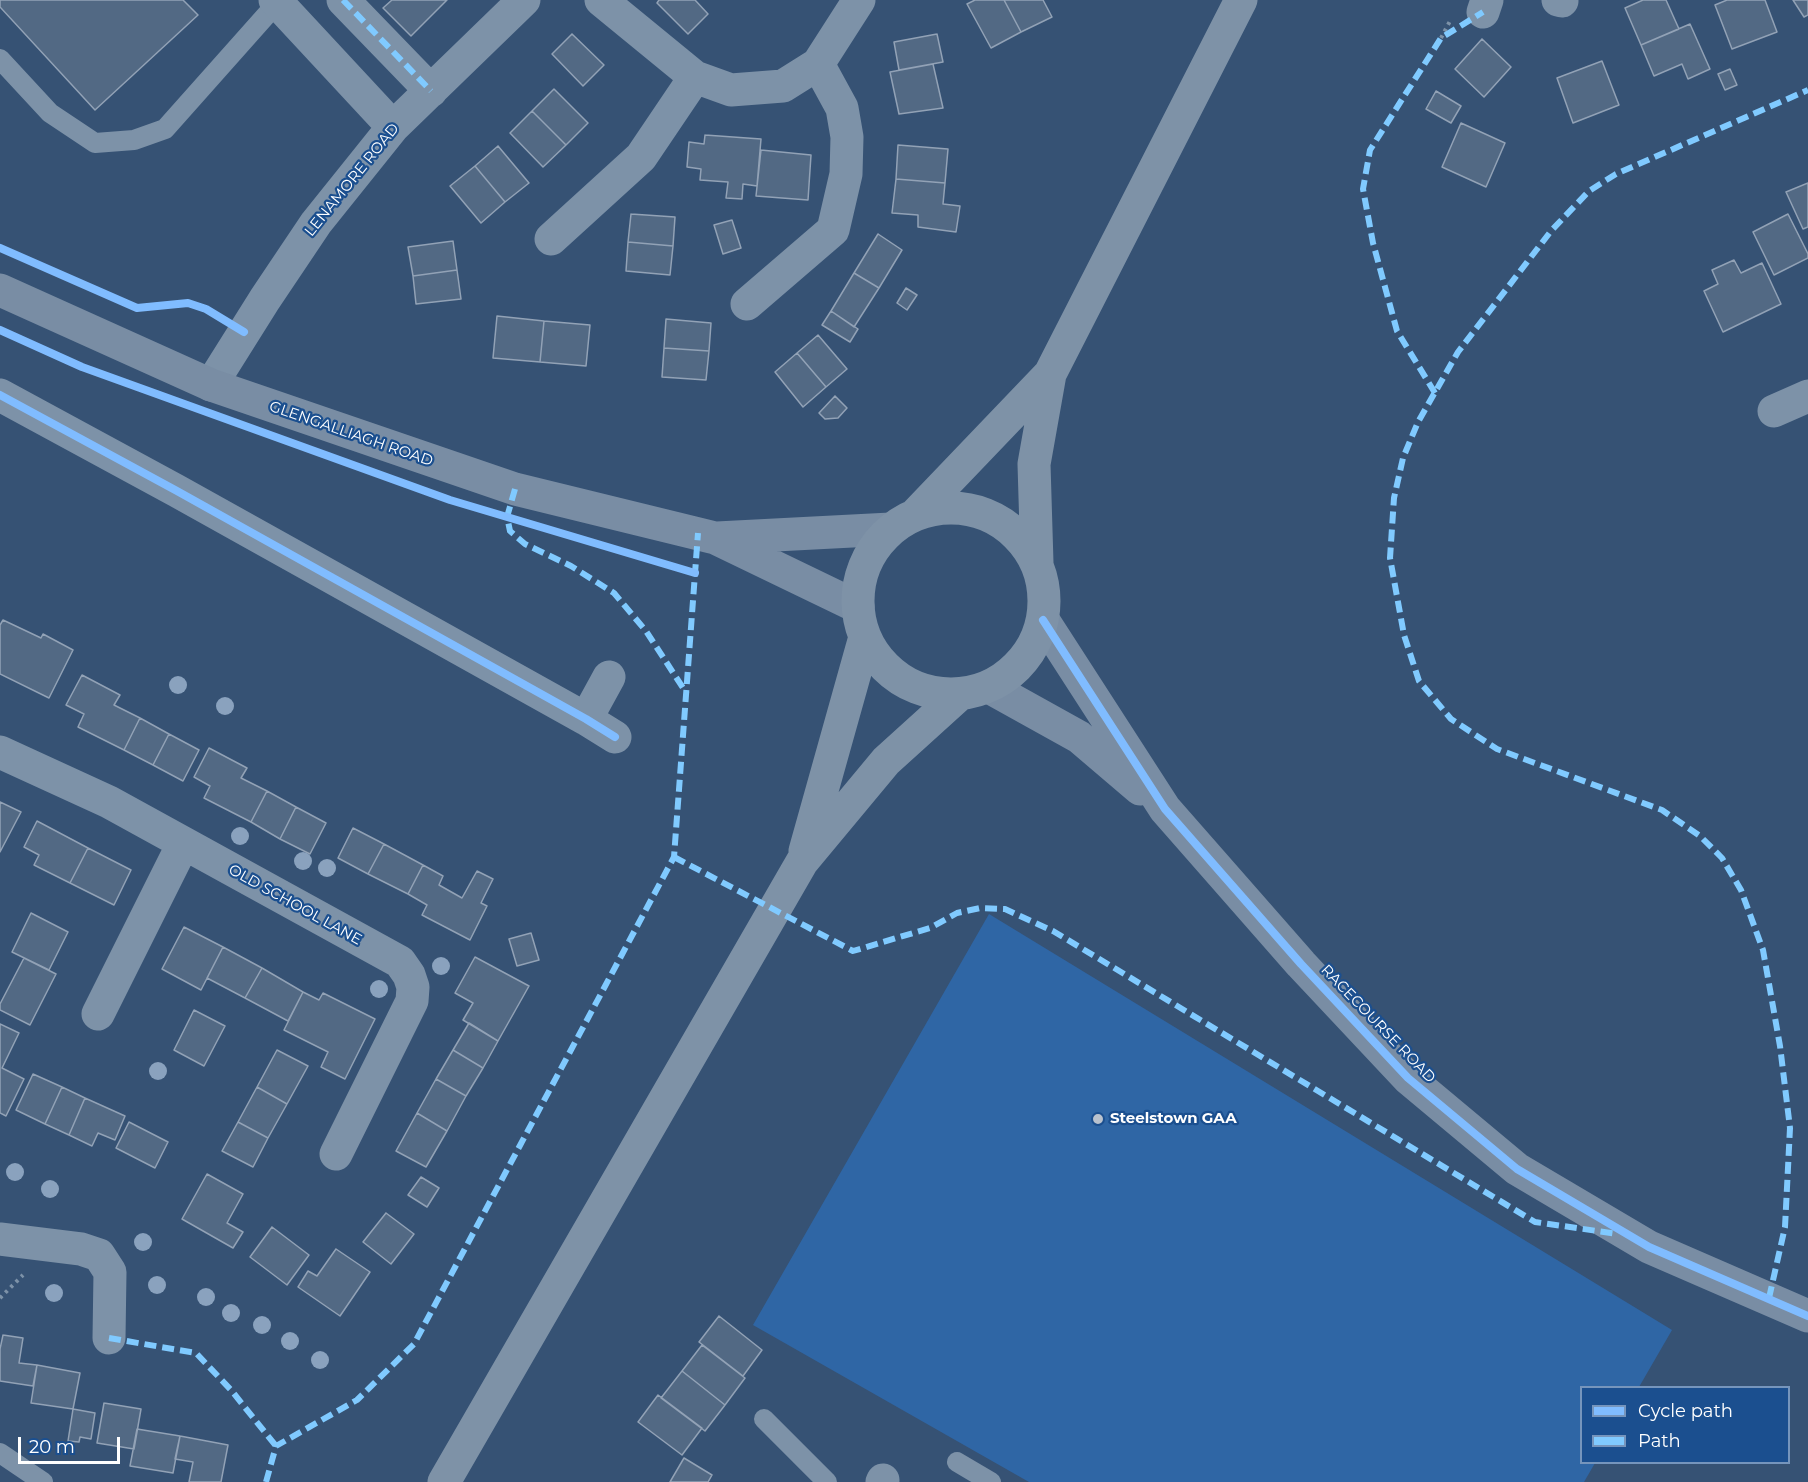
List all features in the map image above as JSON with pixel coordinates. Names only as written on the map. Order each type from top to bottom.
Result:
[{"type":"highway","points":[[444,1482],[802,862],[886,762],[975,691],[1015,670],[1033,647],[1043,620],[1044,591],[1037,563],[1034,464],[1050,374],[1241,0]]},
{"type":"highway","points":[[802,862],[861,622],[861,578],[872,551],[904,522],[1050,374]]},
{"type":"highway","points":[[904,522],[944,508],[972,510],[999,520],[1021,539],[1037,563]]},
{"type":"highway","points":[[861,622],[880,662],[903,681],[930,693],[975,691]]},
{"type":"street","points":[[343,0],[431,91]]},
{"type":"street","name":"LENAMORE ROAD","points":[[211,385],[316,223],[393,127],[524,0]]},
{"type":"street","points":[[602,0],[695,77],[730,90],[783,86],[818,64],[859,0]]},
{"type":"street","points":[[276,1],[393,127]]},
{"type":"street","points":[[747,304],[833,230],[846,174],[847,137],[842,108],[818,64]]},
{"type":"street","points":[[552,239],[641,157],[695,77]]},
{"type":"street","name":"GLENGALLIAGH ROAD","points":[[0,290],[211,385],[515,489],[716,538],[861,622]]},
{"type":"street","points":[[0,395],[187,496],[615,737]]},
{"type":"street","points":[[1774,411],[1808,396]]},
{"type":"street","name":"GLENGALLIAGH ROAD","points":[[716,538],[904,522]]},
{"type":"street","name":"RACECOURSE ROAD","points":[[1043,620],[1165,809],[1301,964],[1408,1078],[1517,1168],[1649,1246],[1808,1316]]},
{"type":"street","points":[[586,719],[609,677]]},
{"type":"street","name":"RACECOURSE ROAD","points":[[975,691],[1079,737],[1165,809]]},
{"type":"street","name":"OLD SCHOOL LANE","points":[[0,752],[109,802],[400,962],[409,975],[413,987],[412,1001],[336,1154]]},
{"type":"street","points":[[98,1014],[183,844]]},
{"type":"street","points":[[0,1239],[81,1249],[99,1255],[110,1272],[109,1338]]},
{"type":"lane","points":[[0,59],[50,113],[95,143],[134,140],[165,129],[276,1]]},
{"type":"lane","points":[[764,1419],[827,1482]]},
{"type":"lane","points":[[0,1453],[43,1482]]},
{"type":"lane","points":[[957,1462],[991,1482]]},
{"type":"shaded area","name":"Steelstown GAA","points":[[989,914],[1672,1330],[1640,1386],[1580,1386],[1580,1464],[1594,1464],[1584,1482],[1029,1482],[753,1325]]},
{"type":"building","points":[[0,0],[183,0],[198,15],[95,110],[0,7]]},
{"type":"building","points":[[392,0],[447,0],[411,36],[383,8]]},
{"type":"building","points":[[659,0],[695,0],[708,14],[688,34],[657,3]]},
{"type":"building","points":[[975,0],[1004,0],[1021,32],[991,48],[967,4]]},
{"type":"building","points":[[1004,0],[1043,0],[1052,17],[1021,32]]},
{"type":"building","points":[[1643,0],[1666,0],[1679,29],[1641,45],[1625,8]]},
{"type":"building","points":[[1727,0],[1765,0],[1777,32],[1732,49],[1715,5]]},
{"type":"building","points":[[1793,0],[1808,0],[1808,15],[1804,17]]},
{"type":"building","points":[[1690,24],[1710,69],[1688,79],[1682,64],[1654,76],[1641,45]]},
{"type":"building","points":[[572,34],[604,65],[583,86],[552,54]]},
{"type":"building","points":[[937,34],[943,62],[899,70],[894,42]]},
{"type":"building","points":[[1482,39],[1511,67],[1484,97],[1455,69]]},
{"type":"building","points":[[1602,61],[1619,105],[1573,123],[1557,78]]},
{"type":"building","points":[[933,64],[943,108],[899,114],[890,72]]},
{"type":"building","points":[[1730,69],[1737,85],[1725,90],[1718,74]]},
{"type":"building","points":[[554,89],[588,123],[566,145],[532,111]]},
{"type":"building","points":[[1436,91],[1461,106],[1451,123],[1426,109]]},
{"type":"building","points":[[532,111],[566,145],[543,167],[510,133]]},
{"type":"building","points":[[1461,123],[1505,143],[1486,187],[1442,167]]},
{"type":"building","points":[[705,135],[761,139],[757,186],[743,184],[742,199],[726,198],[728,182],[700,180],[701,169],[687,167],[689,142],[704,144]]},
{"type":"building","points":[[898,145],[948,149],[945,183],[896,179]]},
{"type":"building","points":[[498,146],[529,183],[505,202],[475,166]]},
{"type":"building","points":[[761,150],[811,155],[808,200],[756,196]]},
{"type":"building","points":[[475,166],[505,202],[481,223],[450,186]]},
{"type":"building","points":[[896,179],[945,183],[943,204],[960,206],[956,232],[918,227],[918,215],[892,213]]},
{"type":"building","points":[[1808,183],[1808,227],[1803,229],[1786,192]]},
{"type":"building","points":[[631,214],[675,217],[673,246],[628,242]]},
{"type":"building","points":[[1788,214],[1808,258],[1774,275],[1753,232]]},
{"type":"building","points":[[732,220],[741,248],[723,254],[714,225]]},
{"type":"building","points":[[878,234],[902,250],[879,288],[854,273]]},
{"type":"building","points":[[453,241],[457,270],[413,276],[408,247]]},
{"type":"building","points":[[628,242],[673,246],[670,275],[626,271]]},
{"type":"building","points":[[1734,260],[1741,273],[1762,263],[1781,304],[1723,332],[1704,291],[1718,284],[1712,270]]},
{"type":"building","points":[[457,270],[461,299],[416,304],[413,276]]},
{"type":"building","points":[[854,273],[879,288],[854,327],[831,311]]},
{"type":"building","points":[[906,288],[917,295],[907,310],[897,303]]},
{"type":"building","points":[[831,311],[858,329],[850,342],[822,325]]},
{"type":"building","points":[[497,316],[544,321],[540,362],[493,358]]},
{"type":"building","points":[[666,319],[711,323],[709,351],[664,348]]},
{"type":"building","points":[[544,321],[590,325],[586,366],[540,362]]},
{"type":"building","points":[[818,335],[847,369],[826,387],[797,353]]},
{"type":"building","points":[[664,348],[709,351],[706,380],[662,377]]},
{"type":"building","points":[[797,353],[826,387],[803,407],[775,372]]},
{"type":"building","points":[[835,396],[847,408],[838,418],[825,419],[819,413]]},
{"type":"building","points":[[3,620],[41,638],[43,634],[73,650],[49,698],[0,674],[0,625]]},
{"type":"building","points":[[82,675],[120,695],[114,705],[140,718],[124,750],[78,727],[84,714],[66,705]]},
{"type":"building","points":[[140,718],[169,734],[153,765],[124,750]]},
{"type":"building","points":[[169,734],[199,750],[183,781],[153,765]]},
{"type":"building","points":[[209,748],[247,768],[241,778],[267,791],[251,822],[204,798],[210,786],[194,777]]},
{"type":"building","points":[[267,791],[296,807],[280,839],[251,822]]},
{"type":"building","points":[[0,802],[21,812],[0,852]]},
{"type":"building","points":[[296,807],[326,823],[310,854],[280,839]]},
{"type":"building","points":[[37,821],[88,848],[70,883],[34,865],[39,855],[24,847]]},
{"type":"building","points":[[353,828],[384,844],[368,874],[338,858]]},
{"type":"building","points":[[384,844],[423,865],[408,894],[368,874]]},
{"type":"building","points":[[88,848],[131,870],[114,905],[70,883]]},
{"type":"building","points":[[423,865],[443,876],[439,885],[462,898],[477,871],[493,879],[481,903],[487,906],[470,940],[422,915],[427,905],[408,894]]},
{"type":"building","points":[[31,913],[68,932],[49,970],[12,952]]},
{"type":"building","points":[[184,927],[223,947],[201,990],[162,969]]},
{"type":"building","points":[[531,933],[539,960],[517,966],[509,939]]},
{"type":"building","points":[[223,947],[262,968],[245,998],[207,978]]},
{"type":"building","points":[[475,957],[529,986],[498,1041],[463,1020],[473,1003],[455,993]]},
{"type":"building","points":[[24,958],[56,974],[30,1025],[0,1010],[0,1004]]},
{"type":"building","points":[[262,968],[303,992],[288,1021],[245,998]]},
{"type":"building","points":[[303,992],[319,1000],[323,993],[375,1019],[345,1079],[321,1067],[328,1052],[284,1030]]},
{"type":"building","points":[[194,1010],[225,1026],[204,1066],[174,1050]]},
{"type":"building","points":[[469,1023],[498,1041],[483,1068],[453,1050]]},
{"type":"building","points":[[0,1024],[19,1033],[2,1068],[24,1079],[6,1116],[0,1113]]},
{"type":"building","points":[[277,1050],[308,1066],[287,1104],[257,1087]]},
{"type":"building","points":[[453,1050],[483,1068],[466,1096],[436,1079]]},
{"type":"building","points":[[33,1074],[62,1087],[45,1124],[16,1110]]},
{"type":"building","points":[[436,1079],[466,1096],[447,1131],[417,1113]]},
{"type":"building","points":[[62,1087],[85,1098],[69,1135],[45,1124]]},
{"type":"building","points":[[257,1087],[287,1104],[268,1138],[238,1122]]},
{"type":"building","points":[[85,1098],[125,1116],[115,1140],[98,1133],[92,1146],[69,1135]]},
{"type":"building","points":[[417,1113],[447,1131],[426,1167],[396,1151]]},
{"type":"building","points":[[129,1122],[168,1142],[155,1168],[116,1148]]},
{"type":"building","points":[[238,1122],[268,1138],[253,1167],[222,1151]]},
{"type":"building","points":[[207,1174],[243,1194],[227,1223],[243,1232],[233,1248],[182,1219]]},
{"type":"building","points":[[421,1177],[439,1188],[427,1207],[408,1195]]},
{"type":"building","points":[[386,1213],[414,1234],[391,1264],[363,1242]]},
{"type":"building","points":[[272,1227],[309,1255],[287,1285],[250,1257]]},
{"type":"building","points":[[336,1249],[370,1272],[340,1316],[298,1287],[308,1271],[317,1276]]},
{"type":"building","points":[[719,1316],[762,1350],[743,1376],[699,1342]]},
{"type":"building","points":[[3,1335],[23,1338],[19,1363],[37,1365],[33,1386],[0,1381],[0,1349]]},
{"type":"building","points":[[702,1345],[745,1378],[725,1405],[682,1371]]},
{"type":"building","points":[[37,1365],[80,1373],[73,1409],[31,1403]]},
{"type":"building","points":[[682,1371],[725,1405],[705,1431],[661,1398]]},
{"type":"building","points":[[658,1395],[702,1428],[682,1455],[638,1422]]},
{"type":"building","points":[[104,1403],[141,1409],[134,1449],[97,1443]]},
{"type":"building","points":[[73,1409],[95,1413],[91,1439],[80,1437],[79,1442],[68,1441]]},
{"type":"building","points":[[137,1429],[180,1436],[173,1473],[130,1466]]},
{"type":"building","points":[[180,1436],[228,1445],[221,1482],[189,1482],[193,1462],[175,1459]]},
{"type":"building","points":[[684,1458],[712,1475],[708,1482],[670,1482]]},
{"type":"marked path","points":[[343,0],[431,91]]},
{"type":"marked path","points":[[1435,393],[1397,331],[1373,243],[1363,189],[1370,150],[1441,38],[1483,12]]},
{"type":"marked path","points":[[1769,1298],[1785,1227],[1790,1128],[1780,1046],[1763,950],[1741,890],[1722,858],[1700,836],[1662,810],[1497,749],[1451,719],[1419,681],[1404,635],[1390,558],[1394,498],[1403,458],[1418,422],[1458,352],[1551,231],[1589,191],[1616,174],[1808,90]]},
{"type":"marked path","points":[[515,489],[507,517],[510,531],[525,544],[571,566],[614,593],[646,631],[687,694]]},
{"type":"marked path","points":[[266,1482],[276,1446],[357,1400],[414,1344],[674,857],[698,533]]},
{"type":"marked path","points":[[674,857],[853,951],[930,928],[957,913],[980,908],[1005,909],[1053,931],[1535,1222],[1618,1234]]},
{"type":"marked path","points":[[109,1338],[196,1353],[231,1390],[276,1446]]},
{"type":"cycle path","points":[[0,248],[137,308],[188,303],[206,309],[244,332]]},
{"type":"cycle path","points":[[0,330],[82,367],[450,500],[695,573]]},
{"type":"cycle path","points":[[0,395],[177,491],[615,737]]},
{"type":"cycle path","points":[[1043,620],[1165,809],[1301,964],[1408,1078],[1517,1169],[1649,1247],[1808,1316]]},
{"type":"place","name":"Steelstown GAA","points":[[1098,1119]]}]
